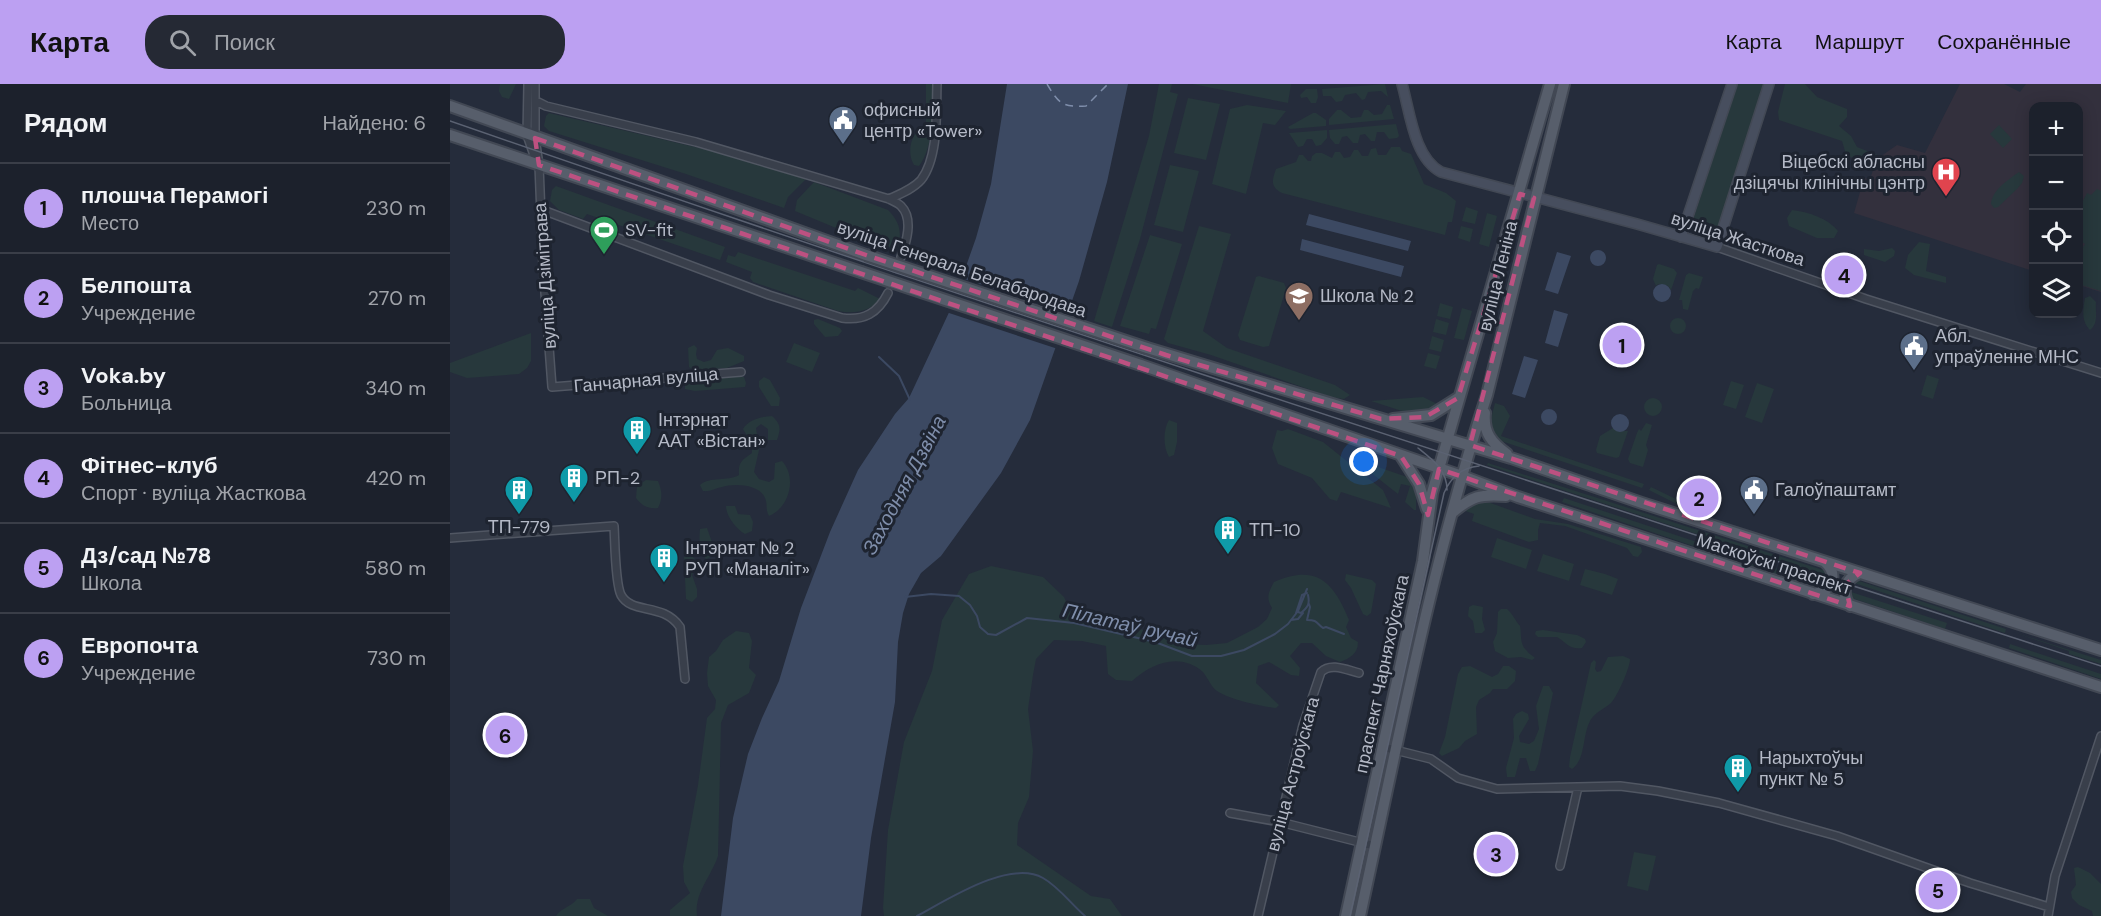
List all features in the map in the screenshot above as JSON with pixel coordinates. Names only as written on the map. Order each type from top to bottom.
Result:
[{"type":"main road","name":"вуліца Леніна","points":[[1448,438],[1550,84]]},
{"type":"main road","name":"вуліца Леніна","points":[[1462,476],[1486,395],[1563,84]]},
{"type":"main road","name":"вуліца Генерала Белабародава","points":[[450,106],[866,255],[1147,348],[1470,445]]},
{"type":"main road","name":"вуліца Генерала Белабародава","points":[[450,135],[1141,365],[1439,469]]},
{"type":"main road","points":[[1486,395],[1484,426],[1487,434],[1511,458]]},
{"type":"main road","points":[[1381,419],[1425,417],[1439,412],[1458,398]]},
{"type":"main road","name":"праспект Чарняхоўскага","points":[[1346,916],[1423,561],[1428,515],[1448,438]]},
{"type":"main road","name":"Маскоўскі праспект","points":[[1470,445],[1642,503],[2101,650]]},
{"type":"main road","points":[[1401,456],[1419,484],[1428,515]]},
{"type":"main road","name":"Маскоўскі праспект","points":[[1439,469],[1518,497],[2101,687]]},
{"type":"main road","name":"праспект Чарняхоўскага","points":[[1360,916],[1395,750],[1462,476]]},
{"type":"main road","points":[[1452,514],[1471,498],[1481,495],[1518,497]]},
{"type":"main road","points":[[1813,594],[1825,591],[1833,581],[1832,570],[1824,562]]},
{"type":"main road","points":[[1850,606],[1845,598],[1845,585],[1851,577],[1860,573]]},
{"type":"street","name":"вуліца Дзімітрава","points":[[528,84],[531,136],[539,165],[552,387]]},
{"type":"street","name":"вуліца Дзімітрава","points":[[531,136],[536,110],[535,84]]},
{"type":"street","points":[[889,199],[906,191],[921,179],[930,160],[936,130],[937,84]]},
{"type":"street","name":"вуліца Жасткова","points":[[1402,84],[1421,152],[1433,168],[1452,176],[1717,247],[1866,299],[2101,373]]},
{"type":"street","points":[[1681,237],[1732,84]]},
{"type":"street","points":[[1717,247],[1769,84]]},
{"type":"street","points":[[536,101],[546,106],[696,142],[889,199],[902,207],[906,216],[906,241],[901,257]]},
{"type":"street","points":[[536,110],[546,106]]},
{"type":"street","points":[[540,209],[769,295],[824,313],[853,320],[866,316],[877,310],[888,293]]},
{"type":"street","name":"Ганчарная вуліца","points":[[552,387],[741,372]]},
{"type":"street","points":[[450,538],[614,526],[620,593],[628,603],[669,614],[676,621],[680,627],[685,679]]},
{"type":"street","name":"вуліца Астроўскага","points":[[1258,916],[1303,725],[1321,672],[1325,668],[1332,667],[1359,673]]},
{"type":"street","points":[[2048,916],[2055,876],[2101,736]]},
{"type":"street","points":[[1383,747],[1431,759],[1449,773],[1466,782],[1497,789],[1620,786],[1658,791],[1780,819],[2049,907]]},
{"type":"street","points":[[1560,866],[1578,787]]},
{"type":"street","points":[[1230,813],[1280,822],[1375,846]]},
{"type":"highlighted area","points":[[535,138],[866,255],[1166,355],[1381,419],[1425,417],[1458,398],[1520,194],[1534,198],[1470,445],[1860,573],[1845,585],[1850,606],[1439,469],[1428,515],[1419,484],[1401,456],[539,165]]},
{"type":"shaded area","points":[[500,84],[516,84],[509,99],[502,97],[499,91]]},
{"type":"shaded area","points":[[926,84],[934,84],[933,115],[928,149],[919,166],[914,165],[912,161],[910,148],[915,134],[926,124]]},
{"type":"shaded area","points":[[1159,84],[1172,84],[1170,92],[1178,94],[1140,239],[1112,327],[1094,321],[1149,136]]},
{"type":"shaded area","points":[[1192,84],[1291,84],[1288,103]]},
{"type":"shaded area","points":[[1385,84],[1388,97],[1381,91],[1368,92],[1362,100],[1356,93],[1345,95],[1342,101],[1336,102],[1331,96],[1323,96],[1322,89]]},
{"type":"shaded area","points":[[1737,84],[1765,84],[1717,232],[1692,223]]},
{"type":"shaded area","points":[[1785,84],[1805,84],[1817,97],[1847,109],[1847,117],[1839,126],[1851,136],[1857,147],[1880,156],[1878,164],[1865,163],[1851,157],[1845,151],[1842,141],[1779,120],[1778,112]]},
{"type":"shaded area","name":"Віцебскі абласны дзіцячы клінічны цэнтр","points":[[1960,84],[2004,84],[2020,92],[2026,84],[2101,84],[2101,292],[2083,286],[2083,102],[2029,102],[2029,270],[1854,213],[1864,178],[1870,179],[1877,159],[1897,145],[1925,153]]},
{"type":"shaded area","points":[[1306,89],[1317,89],[1316,103],[1311,103],[1307,97],[1301,98],[1300,95]]},
{"type":"shaded area","points":[[1188,98],[1220,104],[1206,160],[1174,153]]},
{"type":"shaded area","points":[[1247,105],[1286,111],[1275,125],[1263,123],[1246,194],[1212,184],[1230,109]]},
{"type":"shaded area","points":[[1387,105],[1390,105],[1394,119],[1329,125],[1329,119],[1337,110],[1341,110],[1351,118],[1361,117],[1364,110],[1374,115],[1382,114]]},
{"type":"shaded area","points":[[549,113],[725,154],[806,179],[788,197],[784,208],[549,131],[544,126]]},
{"type":"shaded area","points":[[1313,113],[1326,120],[1326,126],[1290,129],[1288,127]]},
{"type":"shaded area","points":[[1396,124],[1399,136],[1397,138],[1389,139],[1384,132],[1377,132],[1375,141],[1371,141],[1365,134],[1360,135],[1358,143],[1353,143],[1347,136],[1342,137],[1339,144],[1335,144],[1330,138],[1329,130]]},
{"type":"shaded area","points":[[1999,125],[2012,139],[2003,148],[1990,134]]},
{"type":"shaded area","points":[[1327,130],[1327,138],[1321,145],[1316,146],[1312,139],[1307,139],[1303,146],[1298,147],[1289,133]]},
{"type":"shaded area","points":[[1391,147],[1400,147],[1402,151],[1411,154],[1424,184],[1446,193],[1456,201],[1452,222],[1448,222],[1445,235],[1282,193],[1274,186],[1276,169],[1296,162],[1299,155],[1303,155],[1308,161],[1311,161],[1312,156],[1316,153],[1332,158],[1335,152],[1340,152],[1344,158],[1350,157],[1354,150],[1358,150],[1362,156],[1368,156],[1371,149],[1376,148],[1378,155],[1386,155]]},
{"type":"shaded area","points":[[1170,165],[1199,171],[1183,232],[1154,225]]},
{"type":"shaded area","points":[[2019,172],[2024,176],[2022,183],[1998,207],[1994,208],[1991,204],[1994,194]]},
{"type":"shaded area","points":[[814,182],[888,210],[899,228],[898,249],[870,242],[795,211],[797,200]]},
{"type":"shaded area","points":[[556,186],[725,247],[720,260],[587,214],[583,219],[559,210],[550,201],[552,190]]},
{"type":"shaded area","points":[[2097,189],[2101,191],[2101,291],[2083,286],[2083,247],[2085,244],[2083,243],[2083,200],[2087,193],[2091,195]]},
{"type":"shaded area","points":[[1466,207],[1478,211],[1475,224],[1462,221]]},
{"type":"shaded area","points":[[1792,210],[1817,216],[1838,231],[1834,238],[1817,238],[1789,226],[1787,218]]},
{"type":"shaded area","points":[[1487,213],[1497,216],[1489,247],[1479,244]]},
{"type":"shaded area","points":[[1199,226],[1231,234],[1203,331],[1227,348],[1335,385],[1350,395],[1344,399],[1331,397],[1211,355],[1168,343],[1164,339]]},
{"type":"shaded area","points":[[1461,226],[1473,229],[1470,242],[1458,238]]},
{"type":"shaded area","points":[[1150,235],[1182,244],[1156,329],[1151,328],[1149,334],[1120,326]]},
{"type":"shaded area","points":[[1919,242],[1930,244],[1926,271],[1946,277],[1946,283],[1914,275],[1905,268],[1908,255]]},
{"type":"shaded area","points":[[1892,248],[1895,251],[1894,256],[1885,262],[1864,255],[1864,249],[1879,251]]},
{"type":"shaded area","points":[[738,252],[855,291],[858,288],[880,299],[871,307],[861,311],[838,311],[753,282],[750,278],[752,272],[726,262],[728,255],[735,257]]},
{"type":"shaded area","points":[[1659,264],[1674,269],[1677,273],[1671,290],[1668,286],[1658,284],[1656,286],[1653,279]]},
{"type":"shaded area","points":[[1689,273],[1703,277],[1699,289],[1696,288],[1693,291],[1688,310],[1683,309],[1682,300],[1679,300],[1686,275]]},
{"type":"shaded area","points":[[1256,277],[1284,283],[1286,288],[1269,346],[1263,347],[1240,340],[1238,335]]},
{"type":"shaded area","points":[[2090,296],[2096,302],[2096,321],[2090,330],[2084,319],[2085,298]]},
{"type":"shaded area","points":[[1440,303],[1453,307],[1450,319],[1437,316]]},
{"type":"shaded area","points":[[1462,308],[1472,311],[1464,340],[1454,338]]},
{"type":"shaded area","points":[[1675,318],[1681,318],[1686,326],[1684,332],[1675,334],[1670,329],[1670,323]]},
{"type":"shaded area","points":[[818,319],[842,331],[838,336],[825,337],[814,324],[814,320]]},
{"type":"shaded area","points":[[1436,319],[1449,323],[1446,335],[1433,332]]},
{"type":"shaded area","points":[[531,333],[531,361],[527,368],[519,374],[467,378],[450,372],[450,363]]},
{"type":"shaded area","points":[[1432,336],[1444,340],[1441,352],[1429,349]]},
{"type":"shaded area","points":[[794,343],[820,353],[812,372],[786,362]]},
{"type":"shaded area","points":[[694,345],[697,348],[697,359],[704,362],[711,360],[717,350],[728,348],[744,356],[744,361],[727,368],[693,370],[689,367],[688,348]]},
{"type":"shaded area","points":[[1428,353],[1440,356],[1436,369],[1424,366]]},
{"type":"shaded area","points":[[731,375],[744,377],[745,387],[695,391],[685,389],[685,382],[689,380]]},
{"type":"shaded area","points":[[1927,375],[1939,379],[1933,399],[1921,395]]},
{"type":"shaded area","points":[[764,377],[770,380],[780,398],[779,406],[771,406],[759,387],[759,381]]},
{"type":"shaded area","points":[[1731,381],[1744,385],[1736,409],[1723,405]]},
{"type":"shaded area","points":[[1757,383],[1774,389],[1762,423],[1745,417]]},
{"type":"shaded area","points":[[1423,397],[1439,405],[1435,411],[1408,413],[1371,401]]},
{"type":"shaded area","points":[[1653,398],[1659,401],[1662,407],[1659,413],[1653,416],[1647,413],[1644,407],[1647,401]]},
{"type":"shaded area","points":[[1495,403],[1504,406],[1510,416],[1501,436],[1644,484],[1642,488],[1501,441],[1492,429],[1491,419]]},
{"type":"shaded area","points":[[772,416],[779,424],[777,440],[768,440],[768,429],[761,424],[756,428],[759,450],[754,472],[759,479],[769,482],[774,479],[775,463],[782,461],[787,468],[790,483],[782,506],[769,516],[762,493],[752,487],[739,485],[703,491],[700,485],[704,482],[739,475],[741,462],[752,453],[752,444],[743,429],[752,421]]},
{"type":"shaded area","points":[[1169,420],[1177,423],[1177,442],[1174,455],[1169,457],[1164,438]]},
{"type":"shaded area","points":[[1646,423],[1652,425],[1643,467],[1630,463],[1628,459],[1639,429],[1641,431]]},
{"type":"shaded area","points":[[1613,428],[1618,431],[1628,431],[1619,457],[1616,458],[1597,453],[1596,450],[1600,436]]},
{"type":"shaded area","points":[[1288,429],[1323,442],[1383,490],[1391,508],[1341,492],[1337,501],[1330,499],[1312,478],[1278,464],[1272,448],[1277,430]]},
{"type":"shaded area","points":[[1352,458],[1410,478],[1416,489],[1416,510],[1405,502],[1410,486],[1401,484],[1398,494]]},
{"type":"shaded area","points":[[1488,463],[1826,571],[1828,577],[1487,465]]},
{"type":"shaded area","points":[[646,480],[658,481],[661,501],[658,508],[645,506],[636,498],[637,486]]},
{"type":"shaded area","points":[[1651,487],[1676,499],[1697,505],[1696,510],[1677,504],[1649,490]]},
{"type":"shaded area","points":[[1564,498],[1827,585],[1816,587],[1562,502]]},
{"type":"shaded area","points":[[1485,501],[1535,519],[1568,524],[1641,547],[1642,552],[1638,557],[1633,556],[1627,548],[1565,526],[1540,523],[1538,540],[1529,542],[1472,521],[1474,514],[1463,510],[1477,502]]},
{"type":"shaded area","points":[[726,506],[735,506],[738,514],[750,515],[753,522],[752,531],[745,534],[738,529],[732,522]]},
{"type":"shaded area","points":[[707,528],[713,545],[713,556],[706,559],[701,549],[700,529]]},
{"type":"shaded area","points":[[1497,538],[1532,550],[1526,569],[1491,557]]},
{"type":"shaded area","points":[[1543,554],[1574,564],[1569,581],[1537,571]]},
{"type":"shaded area","points":[[691,555],[696,560],[696,568],[692,575],[697,589],[697,597],[692,602],[686,599],[684,557]]},
{"type":"shaded area","points":[[991,566],[1043,577],[1064,597],[1071,613],[1079,621],[1119,624],[1168,636],[1186,644],[1206,645],[1227,643],[1258,627],[1267,619],[1272,608],[1268,595],[1274,582],[1301,575],[1312,576],[1329,586],[1336,595],[1349,620],[1346,627],[1351,638],[1358,642],[1358,646],[1353,655],[1340,662],[1326,656],[1312,643],[1301,643],[1290,656],[1300,668],[1299,676],[1291,675],[1269,662],[1258,666],[1256,683],[1279,705],[1276,708],[1246,702],[1217,691],[1203,672],[1185,662],[1166,662],[1157,665],[1132,681],[1116,680],[1108,674],[1106,646],[1082,641],[1054,640],[1036,659],[1033,675],[1028,709],[1033,751],[1029,797],[1018,823],[1017,845],[1091,896],[1110,899],[1122,916],[884,916],[888,830],[904,742],[932,671],[942,620],[969,574]]},
{"type":"shaded area","points":[[1585,569],[1618,579],[1612,595],[1580,585]]},
{"type":"shaded area","points":[[1346,574],[1372,580],[1376,584],[1371,613],[1367,616],[1363,614],[1345,580]]},
{"type":"shaded area","points":[[1856,580],[2006,629],[2005,633],[1851,582]]},
{"type":"shaded area","points":[[1848,591],[1947,623],[1945,629],[1852,598]]},
{"type":"shaded area","points":[[1473,605],[1483,607],[1482,619],[1485,630],[1482,633],[1475,633],[1473,621],[1468,616],[1469,607]]},
{"type":"shaded area","points":[[1501,609],[1507,609],[1520,626],[1523,645],[1535,658],[1532,660],[1521,657],[1508,658],[1495,651],[1493,642],[1497,633],[1498,612]]},
{"type":"shaded area","points":[[736,631],[749,633],[752,641],[749,668],[756,675],[749,693],[728,705],[721,723],[718,856],[700,892],[697,916],[670,916],[670,910],[690,893],[684,882],[683,866],[698,785],[707,718],[715,709],[716,700],[708,686],[709,657],[723,640]]},
{"type":"shaded area","points":[[1536,631],[1577,635],[1586,642],[1582,648],[1574,648],[1557,637],[1538,637],[1535,634]]},
{"type":"shaded area","points":[[2013,632],[2101,660],[2101,664],[2069,654],[2069,651]]},
{"type":"shaded area","points":[[2010,644],[2101,674],[2101,679],[2009,648]]},
{"type":"shaded area","points":[[1623,656],[1630,659],[1623,682],[1611,703],[1590,721],[1580,759],[1572,769],[1569,767],[1570,757],[1591,663],[1594,660],[1596,662],[1597,672],[1601,671],[1608,657]]},
{"type":"shaded area","points":[[1470,666],[1492,677],[1498,674],[1503,666],[1509,666],[1516,671],[1515,681],[1507,689],[1493,689],[1479,700],[1476,707],[1477,734],[1465,741],[1459,748],[1442,756],[1439,753],[1445,737],[1458,674],[1462,667]]},
{"type":"shaded area","points":[[1543,686],[1549,686],[1553,693],[1538,764],[1535,771],[1530,771],[1526,758],[1520,758],[1515,777],[1507,777],[1506,768],[1514,738],[1513,719],[1522,711],[1528,714],[1529,719],[1519,736],[1520,742],[1529,744],[1534,741],[1539,729],[1536,706]]},
{"type":"shaded area","points":[[1634,852],[1656,856],[1648,891],[1627,886]]},
{"type":"shaded area","points":[[2078,867],[2090,873],[2101,884],[2101,916],[2093,916],[2092,911],[2079,905],[2072,898],[2071,892],[2076,885],[2074,868]]},
{"type":"shaded area","points":[[577,899],[590,899],[594,908],[608,916],[556,916]]},
{"type":"water","name":"Заходняя Дзвіна","points":[[1007,84],[1128,84],[1107,182],[1079,281],[1030,420],[1001,473],[941,556],[921,573],[909,594],[898,642],[895,702],[871,838],[861,916],[721,916],[733,818],[748,754],[779,681],[801,608],[830,532],[858,470],[895,414],[909,398],[952,306],[976,238],[991,184]]},
{"type":"water","points":[[1309,214],[1411,241],[1408,251],[1306,225]]},
{"type":"water","points":[[1302,239],[1404,266],[1401,277],[1300,250]]},
{"type":"water","points":[[1598,250],[1604,252],[1606,258],[1604,264],[1598,266],[1592,264],[1590,258],[1592,252]]},
{"type":"water","points":[[1557,252],[1571,256],[1558,294],[1545,290]]},
{"type":"water","points":[[1662,284],[1669,286],[1671,293],[1669,300],[1662,302],[1655,300],[1653,293],[1655,286]]},
{"type":"water","points":[[1554,310],[1568,314],[1558,347],[1545,343]]},
{"type":"water","points":[[1524,356],[1538,360],[1525,398],[1512,394]]},
{"type":"water","points":[[1549,409],[1557,417],[1549,425],[1541,417]]},
{"type":"water","points":[[1620,414],[1626,417],[1629,423],[1626,429],[1620,432],[1614,429],[1611,423],[1614,417]]},
{"type":"pier","points":[[959,277],[1071,314],[1058,349],[946,312]]},
{"type":"waterway","points":[[879,357],[899,376],[910,400]]},
{"type":"waterway","name":"Пілатаў ручай","points":[[905,597],[931,594],[959,596],[970,605],[977,616],[980,627],[988,634],[996,635],[1027,618],[1074,623],[1155,642],[1192,656],[1221,656],[1244,650],[1275,634],[1288,624],[1298,611],[1307,589]]},
{"type":"waterway","name":"Пілатаў ручай","points":[[1296,613],[1302,595],[1307,593]]},
{"type":"waterway","points":[[1298,612],[1301,613],[1307,607],[1308,595]]},
{"type":"waterway","points":[[1309,604],[1307,620],[1315,621],[1323,628],[1344,634]]},
{"type":"waterway","points":[[1291,620],[1298,619],[1303,613]]},
{"type":"waterway","points":[[917,916],[978,884],[1013,874],[1029,874],[1043,878],[1085,916]]},
{"type":"ferry route","points":[[1047,84],[1062,103],[1078,106],[1086,106],[1108,84]]},
{"type":"tunnel","points":[[888,293],[899,262]]},
{"type":"tram line","points":[[450,121],[1068,330],[2101,666]]},
{"type":"tram line","points":[[1418,448],[1442,471],[1447,490]]},
{"type":"tram line","points":[[1350,916],[1444,493],[1457,474],[1479,466]]},
{"type":"place","name":"офисный центр «Tower»","points":[[843,146]]},
{"type":"place","name":"Віцебскі абласны дзіцячы клінічны цэнтр","points":[[1946,198]]},
{"type":"place","name":"SV-fit","points":[[604,256]]},
{"type":"place","name":"Фітнес-клуб","points":[[1844,275]]},
{"type":"place","name":"Школа № 2","points":[[1299,322]]},
{"type":"place","name":"плошча Перамогі","points":[[1622,345]]},
{"type":"place","name":"Абл. упраўленне МНС","points":[[1914,372]]},
{"type":"place","name":"Інтэрнат ААТ «Вістан»","points":[[637,456]]},
{"type":"place","name":"Белпошта","points":[[1699,498]]},
{"type":"place","name":"РП-2","points":[[574,504]]},
{"type":"place","name":"ТП-779","points":[[519,516]]},
{"type":"place","name":"Галоўпаштамт","points":[[1754,516]]},
{"type":"place","name":"ТП-10","points":[[1228,556]]},
{"type":"place","name":"Інтэрнат № 2 РУП «Маналіт»","points":[[664,584]]},
{"type":"place","name":"Европочта","points":[[505,735]]},
{"type":"place","name":"Нарыхтоўчы пункт № 5","points":[[1738,794]]},
{"type":"place","name":"Voka.by","points":[[1496,854]]},
{"type":"place","name":"Дз/сад №78","points":[[1938,890]]}]
